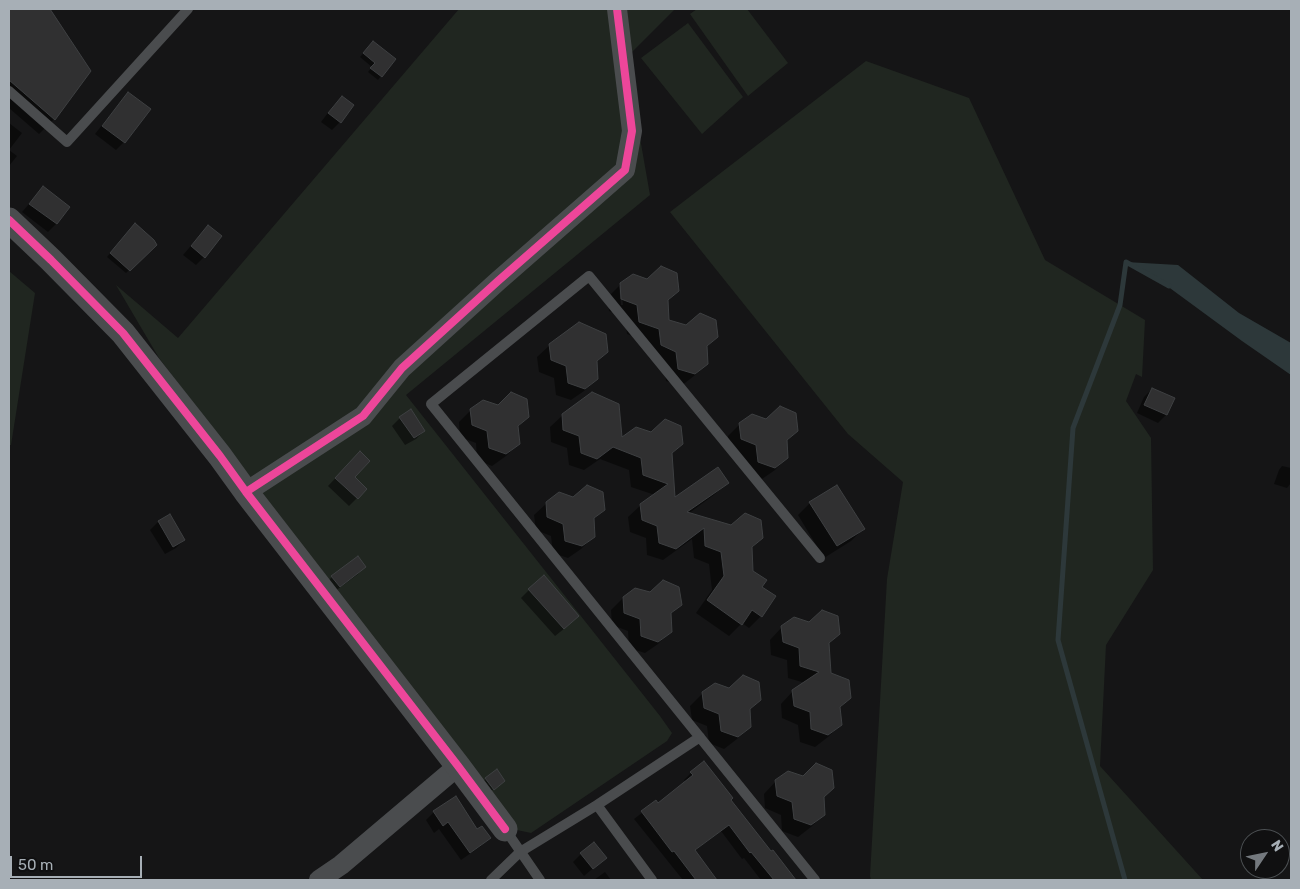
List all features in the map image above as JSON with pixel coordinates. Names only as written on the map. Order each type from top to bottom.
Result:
[{"type":"street","points":[[246,492],[363,416],[402,368],[625,170],[632,131],[617,9]]},
{"type":"street","points":[[9,220],[123,333],[214,448],[505,829]]},
{"type":"street","points":[[319,880],[342,865],[458,766]]},
{"type":"lane","points":[[9,91],[67,142],[188,9]]},
{"type":"lane","points":[[815,880],[432,404],[589,276],[820,558]]},
{"type":"lane","points":[[491,880],[520,852],[597,805],[700,737]]},
{"type":"lane","points":[[597,805],[652,880]]},
{"type":"lane","points":[[505,829],[540,880]]},
{"type":"shaded area","points":[[459,9],[675,9],[626,58],[650,195],[406,395],[672,733],[667,741],[531,833],[517,830],[159,358],[116,285],[178,338]]},
{"type":"shaded area","points":[[697,9],[747,9],[788,63],[748,96],[690,14]]},
{"type":"shaded area","points":[[688,23],[743,97],[702,134],[641,58]]},
{"type":"shaded area","points":[[866,61],[969,98],[1045,260],[1145,320],[1142,377],[1136,374],[1126,401],[1151,438],[1153,570],[1106,645],[1100,766],[1203,880],[871,880],[887,579],[903,482],[848,434],[670,212]]},
{"type":"shaded area","points":[[1126,262],[1178,265],[1239,313],[1291,343],[1291,375],[1163,283]]},
{"type":"shaded area","points":[[9,271],[35,293],[11,445],[9,445]]},
{"type":"building","points":[[9,9],[50,9],[91,71],[55,120],[9,80]]},
{"type":"building","points":[[373,41],[396,59],[382,77],[370,68],[375,63],[363,53]]},
{"type":"building","points":[[128,92],[151,109],[125,143],[102,126]]},
{"type":"building","points":[[342,96],[354,105],[341,123],[328,113]]},
{"type":"building","points":[[43,186],[70,207],[57,224],[29,204]]},
{"type":"building","points":[[135,223],[157,245],[130,271],[110,253]]},
{"type":"building","points":[[208,225],[222,236],[205,258],[191,246]]},
{"type":"building","points":[[661,266],[677,273],[679,291],[668,300],[669,320],[686,325],[700,313],[716,320],[718,337],[707,346],[708,364],[695,374],[678,369],[676,352],[661,345],[659,329],[639,322],[637,305],[621,299],[620,283],[633,274],[647,279]]},
{"type":"building","points":[[579,322],[606,334],[608,352],[597,361],[598,379],[585,389],[568,383],[566,366],[551,360],[549,344]]},
{"type":"building","points":[[1152,388],[1175,398],[1167,415],[1144,405]]},
{"type":"building","points":[[511,392],[527,399],[529,417],[518,426],[520,444],[506,454],[489,448],[487,431],[472,425],[470,409],[483,400],[498,405]]},
{"type":"building","points":[[592,392],[619,404],[622,437],[636,427],[651,432],[665,419],[681,426],[683,444],[672,453],[675,497],[718,467],[729,483],[687,512],[731,525],[745,513],[761,520],[763,538],[752,547],[753,571],[767,580],[762,587],[776,596],[762,617],[752,610],[742,625],[707,600],[724,576],[721,552],[705,546],[704,528],[676,549],[659,543],[657,526],[642,520],[640,504],[668,484],[643,475],[641,458],[613,447],[597,459],[581,453],[579,436],[563,430],[562,414]]},
{"type":"building","points":[[780,406],[796,413],[798,431],[787,440],[788,458],[775,468],[758,462],[756,445],[741,439],[739,423],[752,414],[766,419]]},
{"type":"building","points":[[411,409],[425,431],[414,438],[399,417]]},
{"type":"building","points":[[360,451],[370,461],[355,477],[367,489],[358,499],[335,478]]},
{"type":"building","points":[[587,485],[603,492],[605,510],[594,518],[595,537],[582,546],[565,541],[563,524],[547,517],[546,502],[559,492],[573,497]]},
{"type":"building","points":[[837,485],[865,529],[837,546],[809,502]]},
{"type":"building","points":[[170,514],[185,540],[173,547],[158,521]]},
{"type":"building","points":[[358,556],[366,567],[340,587],[331,576]]},
{"type":"building","points":[[544,575],[579,616],[564,629],[528,589]]},
{"type":"building","points":[[663,580],[679,587],[682,605],[671,613],[672,632],[658,642],[641,636],[640,619],[624,613],[623,597],[635,588],[650,592]]},
{"type":"building","points":[[822,610],[838,616],[840,634],[829,643],[831,673],[849,680],[851,698],[840,707],[842,725],[828,735],[811,729],[810,712],[794,706],[792,690],[819,672],[800,666],[799,648],[783,642],[781,626],[794,617],[809,622]]},
{"type":"building","points":[[743,675],[759,682],[761,700],[750,709],[751,727],[738,737],[721,731],[719,714],[704,708],[702,692],[715,683],[729,688]]},
{"type":"building","points":[[704,761],[733,798],[731,800],[796,880],[774,880],[729,825],[695,850],[717,880],[696,880],[674,851],[672,852],[641,811],[656,800],[658,803],[693,775],[690,772]]},
{"type":"building","points":[[816,763],[832,770],[834,788],[824,797],[825,815],[811,825],[794,819],[792,802],[777,796],[775,780],[788,771],[803,776]]},
{"type":"building","points":[[497,769],[505,781],[494,790],[485,778]]},
{"type":"building","points":[[456,796],[477,829],[482,826],[491,838],[470,853],[448,822],[443,826],[433,811]]},
{"type":"building","points":[[594,842],[607,858],[593,869],[580,853]]},
{"type":"waterway","points":[[1125,880],[1058,640],[1073,428],[1120,305],[1126,262],[1169,286]]},
{"type":"cycle path","points":[[246,492],[363,416],[402,368],[625,170],[632,131],[617,9]]},
{"type":"cycle path","points":[[9,220],[123,333],[220,456],[505,829]]}]
